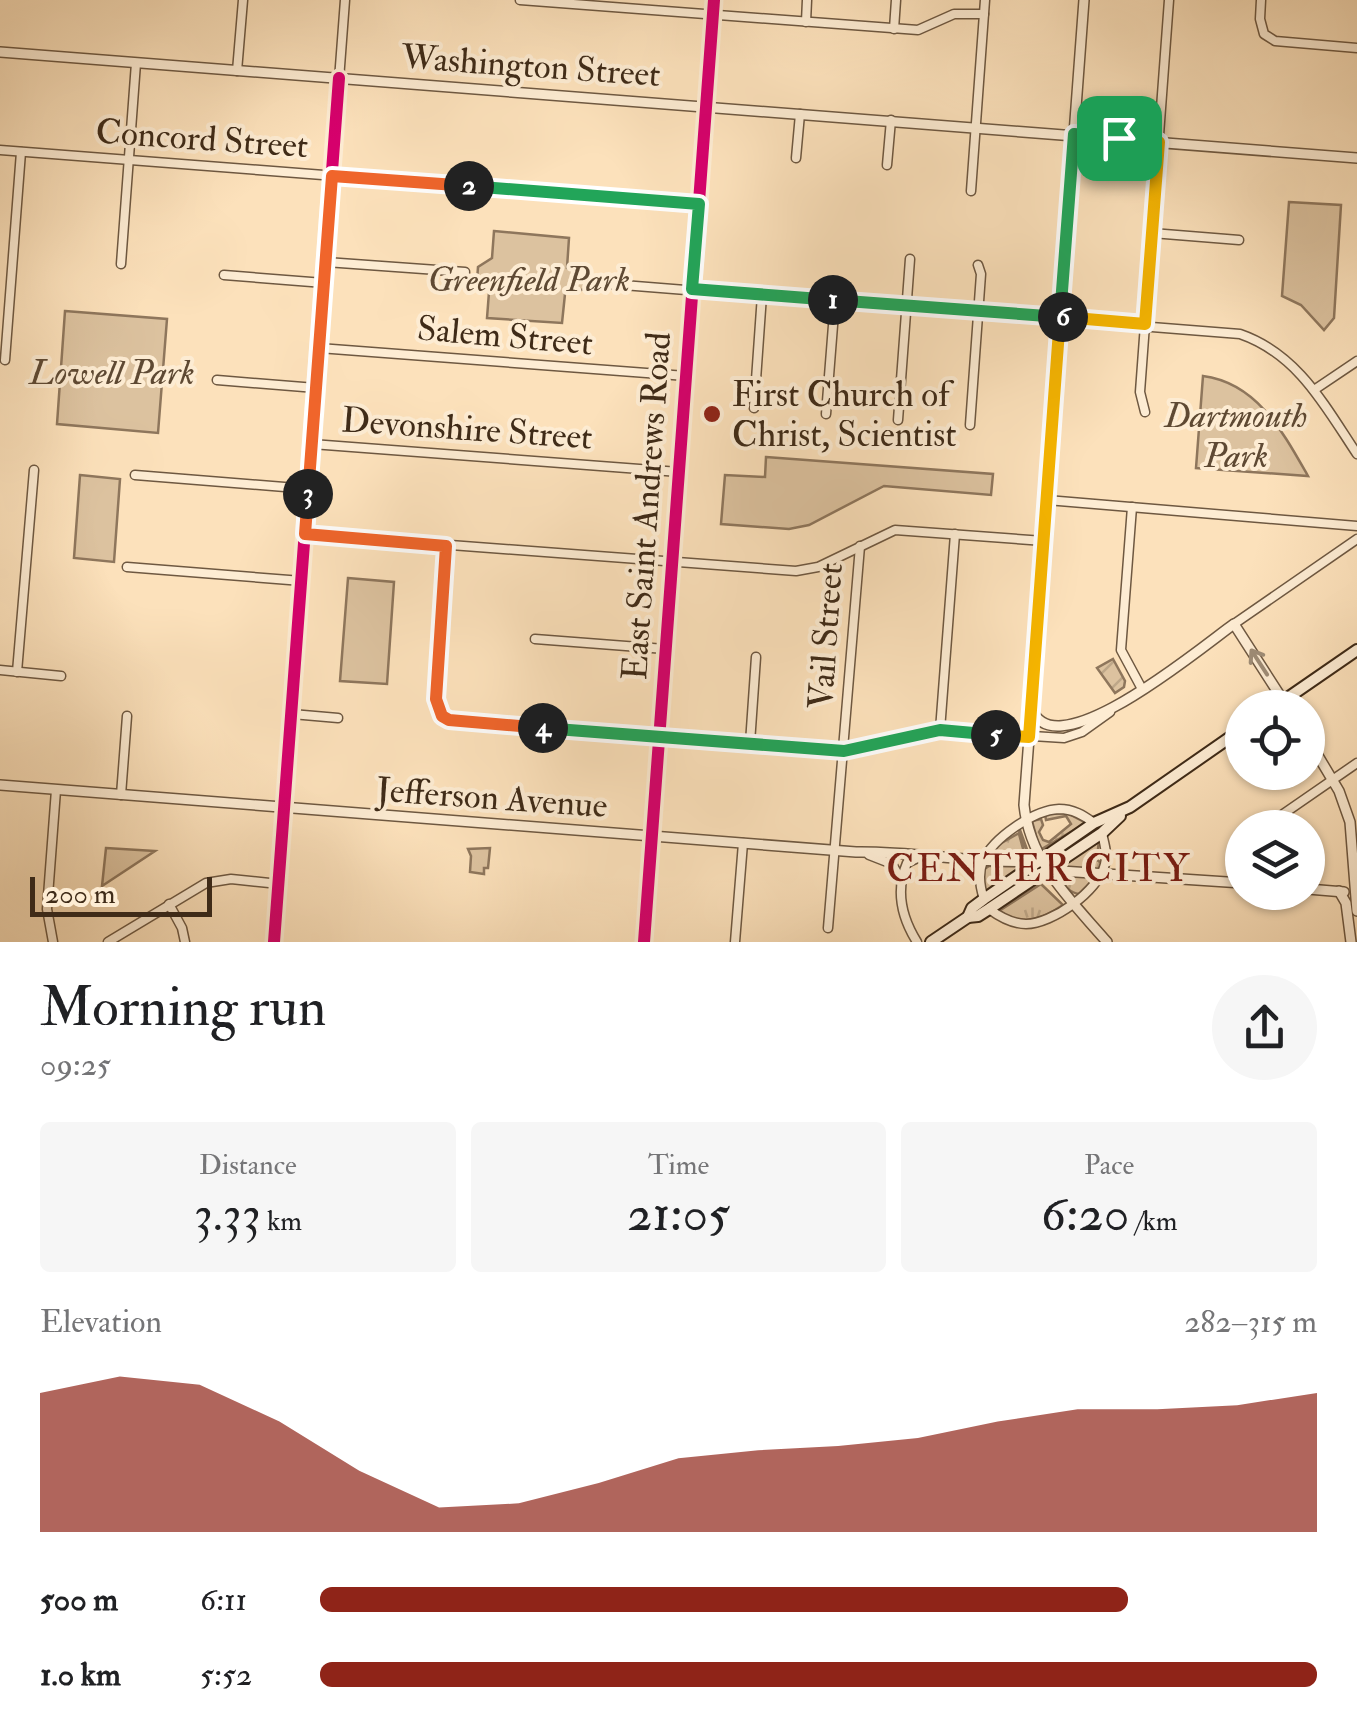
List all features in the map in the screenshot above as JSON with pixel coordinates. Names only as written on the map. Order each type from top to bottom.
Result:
[{"type":"main road","points":[[1302,690],[1357,650]]},
{"type":"main road","points":[[931,942],[968,916],[972,908],[987,904],[1225,740]]},
{"type":"street","points":[[237,70],[243,0]]},
{"type":"street","points":[[274,942],[346,0]]},
{"type":"street","points":[[520,0],[894,29],[925,28],[961,12],[984,14]]},
{"type":"street","name":"East Saint Andrews Road","points":[[644,942],[714,0]]},
{"type":"street","points":[[806,22],[807,0]]},
{"type":"street","points":[[894,29],[896,0]]},
{"type":"street","points":[[972,192],[985,0]]},
{"type":"street","points":[[1084,0],[1031,706],[1026,822],[1043,865],[1107,942]]},
{"type":"street","points":[[1145,412],[1140,392],[1169,0]]},
{"type":"street","points":[[1262,0],[1260,19],[1264,34],[1275,41],[1357,48]]},
{"type":"street","name":"Washington Street","points":[[0,52],[1357,158]]},
{"type":"street","points":[[121,264],[136,62]]},
{"type":"street","points":[[796,158],[800,114]]},
{"type":"street","points":[[888,165],[891,120]]},
{"type":"street","name":"Concord Street","points":[[0,150],[699,204]]},
{"type":"street","points":[[5,360],[21,152]]},
{"type":"street","points":[[1152,233],[1239,240]]},
{"type":"street","points":[[898,420],[910,259]]},
{"type":"street","points":[[326,262],[465,272]]},
{"type":"street","points":[[970,425],[978,265]]},
{"type":"street","points":[[224,275],[324,283]]},
{"type":"street","points":[[598,283],[1222,330],[1254,339],[1282,356],[1314,390],[1357,454]]},
{"type":"street","points":[[754,408],[762,295]]},
{"type":"street","points":[[826,414],[835,300]]},
{"type":"street","name":"Salem Street","points":[[319,348],[686,376]]},
{"type":"street","points":[[1314,390],[1357,361]]},
{"type":"street","points":[[217,380],[316,388]]},
{"type":"street","name":"Devonshire Street","points":[[312,444],[678,472]]},
{"type":"street","points":[[17,672],[34,470]]},
{"type":"street","points":[[135,475],[309,489]]},
{"type":"street","points":[[1046,500],[1357,526]]},
{"type":"street","points":[[1132,507],[1121,650],[1142,688]]},
{"type":"street","points":[[305,534],[796,571],[818,567],[896,530],[1044,541]]},
{"type":"street","points":[[940,730],[955,534]]},
{"type":"street","points":[[446,546],[436,699],[442,716],[449,720],[844,751],[940,730],[1055,739],[1072,736],[1092,726],[1357,539]]},
{"type":"street","name":"Vail Street","points":[[828,928],[860,546]]},
{"type":"street","points":[[127,568],[302,581]]},
{"type":"street","points":[[1234,624],[1272,690]]},
{"type":"street","points":[[535,639],[665,649]]},
{"type":"street","points":[[750,743],[756,658]]},
{"type":"street","points":[[0,670],[61,676]]},
{"type":"street","points":[[1031,706],[1040,723],[1057,728],[1118,706]]},
{"type":"street","points":[[292,714],[338,718]]},
{"type":"street","points":[[121,795],[127,716]]},
{"type":"street","points":[[1289,810],[1357,763]]},
{"type":"street","points":[[1325,767],[1350,822],[1357,911]]},
{"type":"street","name":"Jefferson Avenue","points":[[0,785],[744,844],[891,851],[1102,874],[1225,883]]},
{"type":"street","points":[[53,942],[47,909],[56,790]]},
{"type":"street","points":[[1060,809],[1077,812],[1098,828],[1106,861],[1102,874],[1054,915],[1030,924],[1009,921],[987,904],[980,880],[983,861],[993,845],[1026,822],[1041,813],[1060,809]]},
{"type":"street","points":[[736,942],[744,844]]},
{"type":"street","points":[[856,852],[892,864],[901,888],[903,912],[917,942]]},
{"type":"street","points":[[901,888],[906,863],[924,856]]},
{"type":"street","points":[[1106,861],[1120,874]]},
{"type":"street","points":[[108,942],[212,881],[279,884]]},
{"type":"street","points":[[1325,890],[1355,892]]},
{"type":"street","points":[[1340,891],[1346,903],[1352,942]]},
{"type":"street","points":[[169,904],[185,942]]},
{"type":"green space","points":[[1289,202],[1341,205],[1334,318],[1324,330],[1301,305],[1282,296]]},
{"type":"green space","name":"Greenfield Park","points":[[494,231],[569,238],[567,268],[590,277],[589,288],[565,294],[562,323],[487,318],[489,292],[477,281],[478,267],[492,258]]},
{"type":"green space","name":"Lowell Park","points":[[65,311],[167,319],[158,433],[57,424]]},
{"type":"green space","name":"Dartmouth Park","points":[[1203,376],[1239,388],[1253,399],[1278,427],[1308,476],[1196,468]]},
{"type":"green space","points":[[766,457],[993,474],[991,495],[884,486],[809,525],[789,529],[721,524],[725,475],[765,477]]},
{"type":"green space","points":[[80,475],[120,479],[114,562],[74,558]]},
{"type":"green space","points":[[348,578],[394,582],[387,684],[340,681]]},
{"type":"green space","points":[[1113,659],[1125,681],[1124,687],[1115,693],[1097,668]]},
{"type":"green space","points":[[1067,813],[1086,823],[1040,850],[1032,821],[1041,819],[1039,832],[1049,842],[1071,824],[1066,816],[1046,820],[1045,814]]},
{"type":"green space","points":[[1020,830],[1029,855],[1019,834],[1025,856],[990,856],[998,845]]},
{"type":"green space","points":[[1099,839],[1097,860],[1102,863],[1098,870],[1059,867]]},
{"type":"green space","points":[[106,848],[155,851],[102,886]]},
{"type":"green space","points":[[490,848],[484,874],[470,872],[468,849]]},
{"type":"green space","points":[[989,866],[1022,868],[988,893],[984,892],[983,870]]},
{"type":"green space","points":[[1096,877],[1079,894],[1064,884],[1061,878]]},
{"type":"green space","points":[[1041,884],[1063,905],[1031,920],[1016,919],[999,911]]},
{"type":"cycle path","points":[[644,942],[714,0]]},
{"type":"cycle path","points":[[274,942],[339,78]]},
{"type":"place","name":"First Church of Christ, Scientist","points":[[712,414]]},
{"type":"district","name":"CENTER CITY","points":[[1039,868]]},
{"type":"route","points":[[1119,138],[1074,134],[1060,317],[692,289],[699,204],[332,176],[305,534],[446,546],[436,699],[437,709],[449,720],[844,751],[940,730],[1029,737],[1060,317],[1145,324],[1159,142],[1119,138]]}]
